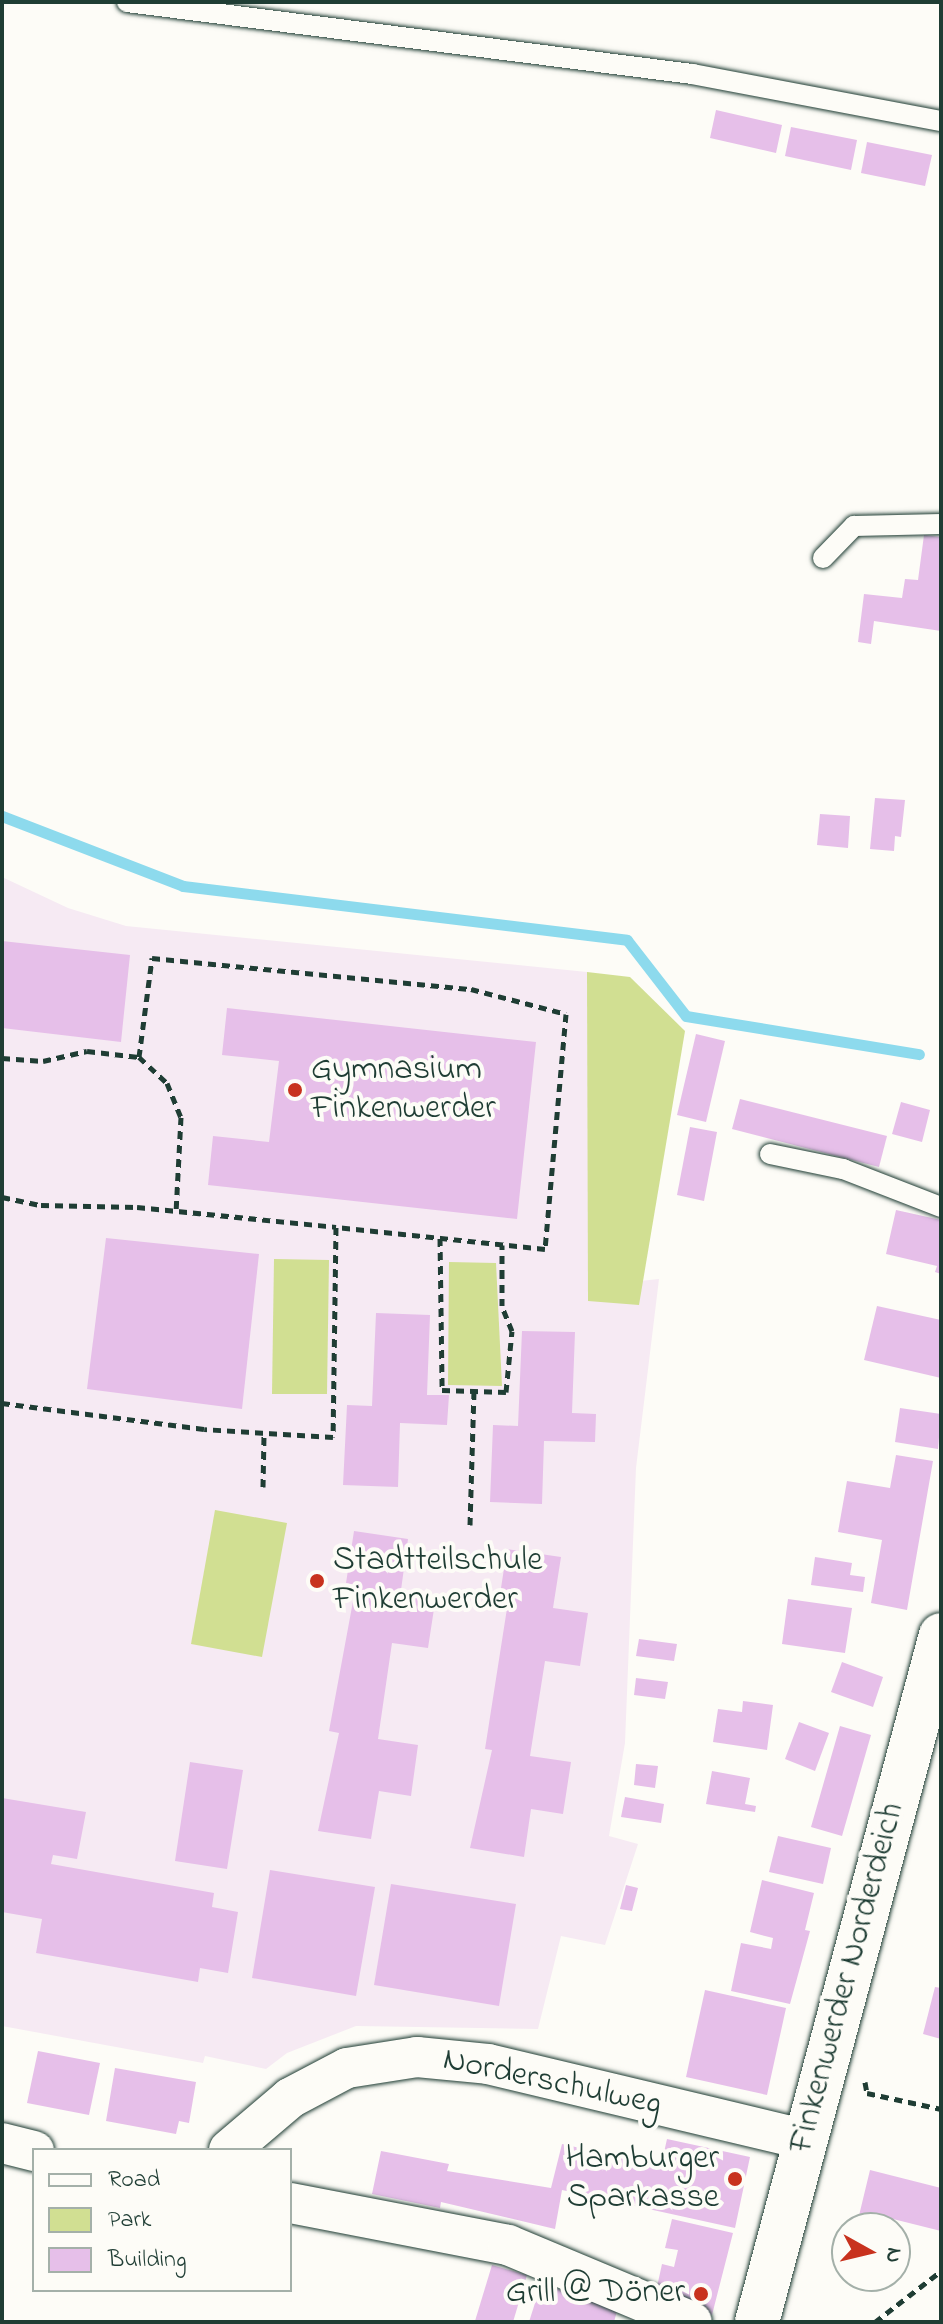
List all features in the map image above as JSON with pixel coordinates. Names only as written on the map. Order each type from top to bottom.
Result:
[{"type":"street","name":"Finkenwerder Norderdeich","points":[[757,2322],[803,2139],[825,2068],[941,1635]]},
{"type":"street","name":"Norderschulweg","points":[[231,2148],[290,2098],[347,2068],[417,2057],[488,2064],[803,2139]]},
{"type":"street","points":[[2,2143],[32,2150]]},
{"type":"street","points":[[292,2203],[508,2245],[692,2322]]},
{"type":"lane","points":[[127,2],[692,74],[941,121]]},
{"type":"lane","points":[[823,558],[854,526],[941,524]]},
{"type":"lane","points":[[770,1154],[843,1169],[941,1207]]},
{"type":"path","points":[[2,1197],[41,1205],[176,1211],[545,1249],[566,1014],[471,989],[152,958],[139,1057]]},
{"type":"path","points":[[2,1058],[43,1061],[87,1051],[139,1057],[167,1083],[181,1117],[176,1211]]},
{"type":"path","points":[[2,1403],[264,1433],[333,1437],[336,1227]]},
{"type":"path","points":[[440,1238],[442,1390],[506,1392],[512,1331],[502,1306],[502,1245]]},
{"type":"path","points":[[470,1525],[474,1392]]},
{"type":"path","points":[[263,1487],[264,1433]]},
{"type":"path","points":[[825,2068],[864,2077],[867,2093],[941,2109]]},
{"type":"path","points":[[875,2322],[941,2271]]},
{"type":"shaded area","points":[[2,877],[68,908],[126,926],[587,972],[590,1208],[621,1283],[659,1279],[636,1468],[625,1743],[609,1836],[638,1844],[605,1945],[561,1936],[538,2029],[356,2026],[287,2053],[266,2069],[205,2056],[203,2063],[2,2026]]},
{"type":"green space","points":[[587,972],[630,977],[685,1031],[639,1305],[588,1301]]},
{"type":"green space","points":[[274,1259],[329,1260],[327,1394],[272,1394]]},
{"type":"green space","points":[[449,1262],[496,1263],[502,1386],[448,1385]]},
{"type":"green space","points":[[215,1510],[287,1523],[262,1657],[191,1644]]},
{"type":"building","points":[[716,110],[782,125],[776,153],[710,138]]},
{"type":"building","points":[[791,127],[857,140],[851,170],[785,156]]},
{"type":"building","points":[[867,142],[932,155],[925,186],[861,173]]},
{"type":"building","points":[[924,535],[941,537],[941,631],[874,621],[871,644],[858,642],[864,594],[902,598],[905,579],[918,580]]},
{"type":"building","points":[[875,798],[905,800],[901,837],[895,836],[894,851],[870,849]]},
{"type":"building","points":[[820,814],[850,816],[848,848],[817,845]]},
{"type":"building","points":[[2,941],[130,955],[121,1042],[2,1028]]},
{"type":"building","points":[[227,1008],[536,1042],[517,1219],[208,1185],[213,1136],[269,1142],[279,1061],[222,1055]]},
{"type":"building","points":[[696,1034],[725,1041],[706,1122],[677,1115]]},
{"type":"building","points":[[740,1099],[887,1136],[879,1167],[732,1129]]},
{"type":"building","points":[[901,1102],[930,1110],[922,1142],[892,1134]]},
{"type":"building","points":[[690,1127],[717,1132],[704,1201],[677,1195]]},
{"type":"building","points":[[896,1210],[941,1220],[941,1274],[935,1272],[937,1266],[886,1254]]},
{"type":"building","points":[[106,1238],[259,1254],[242,1409],[87,1389]]},
{"type":"building","points":[[877,1306],[941,1320],[941,1378],[864,1360]]},
{"type":"building","points":[[376,1313],[430,1315],[427,1395],[449,1395],[447,1425],[400,1423],[398,1487],[343,1485],[347,1405],[372,1406]]},
{"type":"building","points":[[522,1331],[575,1332],[572,1413],[596,1414],[595,1442],[544,1441],[542,1504],[490,1502],[493,1425],[518,1426]]},
{"type":"building","points":[[900,1408],[941,1414],[938,1449],[895,1442]]},
{"type":"building","points":[[896,1455],[933,1461],[907,1610],[871,1603],[882,1540],[838,1532],[847,1481],[890,1488]]},
{"type":"building","points":[[354,1531],[408,1539],[401,1590],[436,1596],[428,1648],[392,1643],[378,1739],[418,1745],[411,1796],[379,1791],[371,1839],[318,1831],[339,1733],[329,1731],[356,1585],[346,1583]]},
{"type":"building","points":[[507,1549],[561,1557],[553,1608],[588,1613],[580,1666],[545,1661],[530,1756],[571,1762],[563,1814],[531,1809],[524,1857],[470,1848],[492,1750],[485,1749],[508,1602],[499,1601]]},
{"type":"building","points":[[815,1557],[852,1563],[850,1575],[865,1577],[863,1592],[811,1585]]},
{"type":"building","points":[[788,1599],[852,1608],[845,1653],[782,1644]]},
{"type":"building","points":[[639,1639],[677,1644],[674,1661],[636,1656]]},
{"type":"building","points":[[842,1662],[883,1677],[873,1707],[831,1692]]},
{"type":"building","points":[[636,1678],[668,1682],[665,1699],[634,1695]]},
{"type":"building","points":[[743,1701],[773,1705],[767,1750],[713,1742],[718,1709],[742,1712]]},
{"type":"building","points":[[799,1722],[829,1733],[815,1771],[785,1759]]},
{"type":"building","points":[[840,1726],[871,1735],[842,1836],[811,1827]]},
{"type":"building","points":[[190,1762],[243,1770],[227,1869],[175,1861]]},
{"type":"building","points":[[636,1764],[658,1766],[655,1788],[634,1785]]},
{"type":"building","points":[[712,1771],[750,1778],[745,1804],[756,1806],[755,1812],[706,1804]]},
{"type":"building","points":[[625,1797],[664,1804],[661,1823],[621,1817]]},
{"type":"building","points":[[2,1798],[86,1812],[77,1859],[53,1855],[51,1864],[214,1893],[212,1907],[238,1912],[228,1973],[200,1968],[198,1982],[36,1953],[42,1919],[2,1912]]},
{"type":"building","points":[[778,1836],[831,1848],[823,1884],[769,1872]]},
{"type":"building","points":[[270,1870],[375,1887],[356,1996],[252,1978]]},
{"type":"building","points":[[762,1880],[814,1893],[805,1930],[810,1931],[790,2004],[731,1991],[741,1943],[771,1949],[773,1938],[750,1932]]},
{"type":"building","points":[[391,1884],[516,1904],[499,2006],[374,1985]]},
{"type":"building","points":[[626,1885],[638,1888],[632,1911],[620,1909]]},
{"type":"building","points":[[935,1987],[941,1988],[941,2039],[923,2034]]},
{"type":"building","points":[[705,1990],[786,2008],[767,2095],[686,2077]]},
{"type":"building","points":[[38,2051],[100,2063],[89,2115],[27,2103]]},
{"type":"building","points":[[115,2068],[196,2082],[189,2123],[179,2121],[176,2134],[106,2121]]},
{"type":"building","points":[[667,2139],[750,2157],[735,2228],[562,2190],[555,2229],[441,2202],[440,2208],[372,2194],[381,2151],[449,2164],[447,2171],[551,2188],[562,2144],[661,2166]]},
{"type":"building","points":[[870,2170],[941,2188],[941,2231],[911,2224],[911,2212],[860,2212]]},
{"type":"building","points":[[672,2219],[733,2233],[712,2315],[655,2296],[662,2264],[674,2267],[678,2250],[665,2248]]},
{"type":"building","points":[[492,2265],[527,2275],[513,2322],[475,2321]]},
{"type":"building","points":[[541,2284],[618,2307],[614,2322],[529,2322]]},
{"type":"waterway","points":[[2,816],[183,886],[627,940],[686,1016],[919,1054]]},
{"type":"place","name":"Gymnasium Finkenwerder","points":[[295,1090]]},
{"type":"place","name":"Stadtteilschule Finkenwerder","points":[[317,1581]]},
{"type":"place","name":"Hamburger Sparkasse","points":[[735,2179]]},
{"type":"place","name":"Grill @ Döner","points":[[701,2294]]}]
